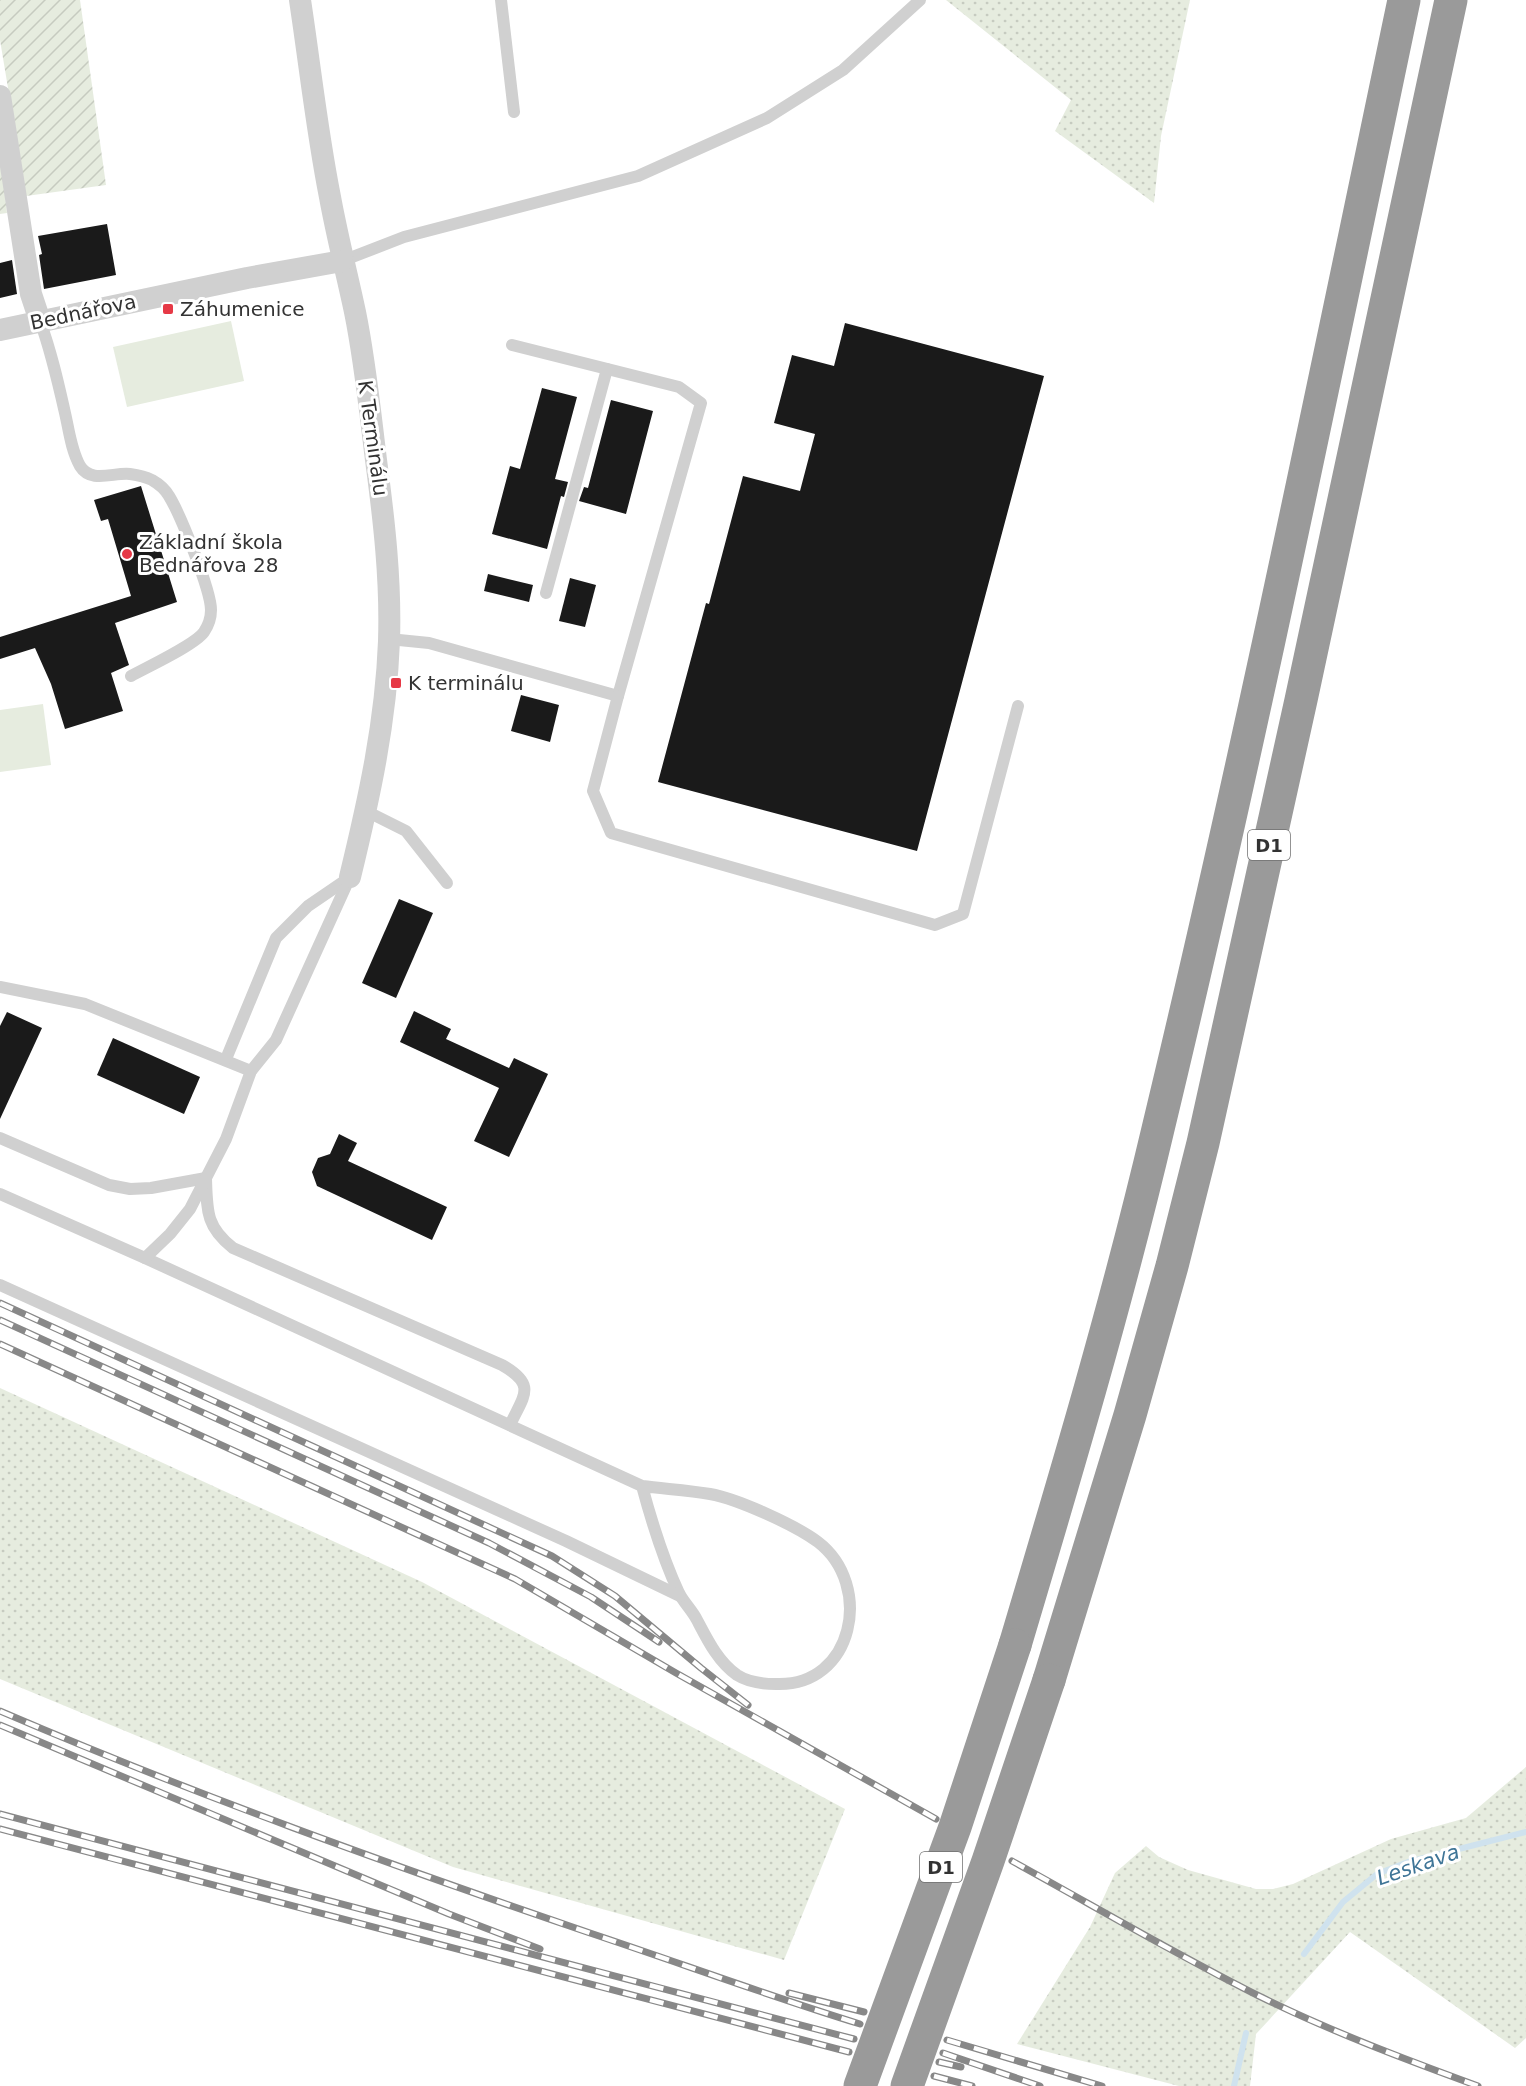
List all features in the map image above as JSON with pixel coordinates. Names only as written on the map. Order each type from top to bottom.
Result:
[{"type":"highway","name":"D1","points":[[860,2086],[955,1827],[1015,1645],[1084,1412],[1158,1132],[1258,695],[1404,0]]},
{"type":"highway","name":"D1","points":[[907,2086],[988,1861],[1049,1680],[1131,1415],[1172,1266],[1203,1143],[1301,700],[1451,0]]},
{"type":"street","name":"K Terminálu","points":[[300,0],[329,193],[342,261],[355,312],[386,536],[389,639],[385,702],[377,759],[350,877]]},
{"type":"street","points":[[0,96],[31,294],[40,321]]},
{"type":"street","name":"Bednářova","points":[[0,330],[247,278],[342,261]]},
{"type":"lane","points":[[501,0],[514,112]]},
{"type":"lane","points":[[342,261],[404,237],[627,179],[767,118],[843,70],[920,0]]},
{"type":"lane","points":[[40,321],[52,353],[74,451],[80,467],[89,474],[98,476],[129,474],[142,477],[153,480],[163,488],[172,502],[210,599],[210,618],[203,634],[131,676]]},
{"type":"lane","points":[[512,345],[679,387],[701,403],[593,791],[611,833],[935,925],[963,914],[1018,706]]},
{"type":"lane","points":[[546,593],[606,369]]},
{"type":"lane","points":[[389,639],[429,643],[618,696]]},
{"type":"lane","points":[[366,811],[406,831],[447,882]]},
{"type":"lane","points":[[226,1059],[276,938],[309,906],[350,877]]},
{"type":"lane","points":[[145,1258],[170,1234],[190,1209],[226,1139],[251,1071],[276,1040],[350,877]]},
{"type":"lane","points":[[0,987],[85,1004],[251,1071]]},
{"type":"lane","points":[[0,1138],[109,1185],[130,1189],[152,1188],[206,1178]]},
{"type":"lane","points":[[206,1178],[207,1207],[211,1224],[221,1239],[233,1248],[492,1360],[516,1373],[524,1382],[525,1393],[510,1425]]},
{"type":"lane","points":[[0,1194],[642,1486],[711,1494],[792,1526],[819,1543],[843,1575],[850,1610],[849,1628],[835,1659],[821,1671],[805,1680],[787,1685],[752,1681],[738,1675],[719,1658],[695,1615],[680,1596],[657,1540],[642,1486]]},
{"type":"lane","points":[[0,1285],[555,1536],[680,1596]]},
{"type":"shaded area","points":[[0,0],[80,0],[106,185],[26,196],[0,40]]},
{"type":"shaded area","points":[[946,0],[1190,0],[1161,136],[1154,203],[1055,131],[1071,100]]},
{"type":"shaded area","points":[[0,146],[7,213],[0,214]]},
{"type":"shaded area","points":[[231,321],[244,381],[127,407],[113,347]]},
{"type":"shaded area","points":[[43,704],[51,765],[0,772],[0,710]]},
{"type":"shaded area","points":[[0,1388],[422,1582],[845,1809],[784,1960],[453,1867],[0,1679]]},
{"type":"shaded area","points":[[1526,1767],[1526,2038],[1515,2048],[1350,1932],[1256,2034],[1250,2086],[1179,2086],[1017,2044],[1090,1927],[1115,1873],[1146,1846],[1159,1857],[1188,1870],[1256,1889],[1273,1889],[1293,1884],[1391,1839],[1466,1818]]},
{"type":"building","points":[[107,224],[116,275],[44,289],[39,255],[42,254],[38,236]]},
{"type":"building","points":[[12,260],[17,294],[0,298],[0,263]]},
{"type":"building","points":[[845,323],[1044,376],[917,851],[658,782],[743,476],[800,491],[815,434],[774,423],[792,355],[834,366]]},
{"type":"building","points":[[542,388],[577,397],[555,479],[568,482],[564,497],[561,496],[547,549],[492,534],[510,466],[520,469]]},
{"type":"building","points":[[611,400],[653,411],[626,514],[579,501],[584,487],[588,488]]},
{"type":"building","points":[[141,486],[177,602],[115,623],[129,665],[111,673],[123,711],[65,729],[51,684],[35,648],[0,659],[0,637],[131,596],[108,519],[101,521],[94,500]]},
{"type":"building","points":[[488,574],[533,585],[529,602],[484,591]]},
{"type":"building","points":[[570,578],[596,585],[585,627],[559,621]]},
{"type":"building","points":[[521,695],[559,705],[550,742],[511,731]]},
{"type":"building","points":[[399,899],[433,913],[396,998],[362,983]]},
{"type":"building","points":[[414,1011],[451,1029],[446,1039],[509,1068],[514,1058],[548,1074],[509,1157],[474,1141],[499,1088],[400,1042]]},
{"type":"building","points":[[7,1012],[42,1028],[0,1119],[0,1026]]},
{"type":"building","points":[[113,1038],[200,1077],[184,1114],[97,1075]]},
{"type":"building","points":[[339,1134],[357,1143],[348,1161],[447,1207],[432,1240],[317,1186],[312,1172],[318,1158],[330,1154]]},
{"type":"waterway","name":"Leskava","points":[[1304,1954],[1343,1902],[1377,1874],[1408,1862],[1526,1832]]},
{"type":"waterway","name":"Leskava","points":[[1234,2086],[1246,2033]]},
{"type":"railway","points":[[0,1303],[552,1556],[615,1596],[748,1705]]},
{"type":"railway","points":[[0,1320],[489,1543],[591,1597],[659,1642]]},
{"type":"railway","points":[[0,1344],[515,1579],[676,1673],[936,1819]]},
{"type":"railway","points":[[0,1711],[219,1800],[367,1855],[758,1991],[860,2024]]},
{"type":"railway","points":[[0,1725],[449,1914],[540,1949]]},
{"type":"railway","points":[[0,1814],[854,2039]]},
{"type":"railway","points":[[0,1829],[849,2052]]},
{"type":"railway","points":[[1012,1861],[1259,1996],[1367,2044],[1478,2086]]},
{"type":"railway","points":[[789,1993],[864,2012]]},
{"type":"railway","points":[[947,2040],[1102,2086]]},
{"type":"railway","points":[[943,2053],[1040,2086]]},
{"type":"railway","points":[[939,2062],[961,2067]]},
{"type":"railway","points":[[934,2076],[972,2086]]},
{"type":"place","name":"Záhumenice","points":[[168,309]]},
{"type":"place","name":"Základní škola Bednářova 28","points":[[127,554]]},
{"type":"place","name":"K terminálu","points":[[396,683]]}]
